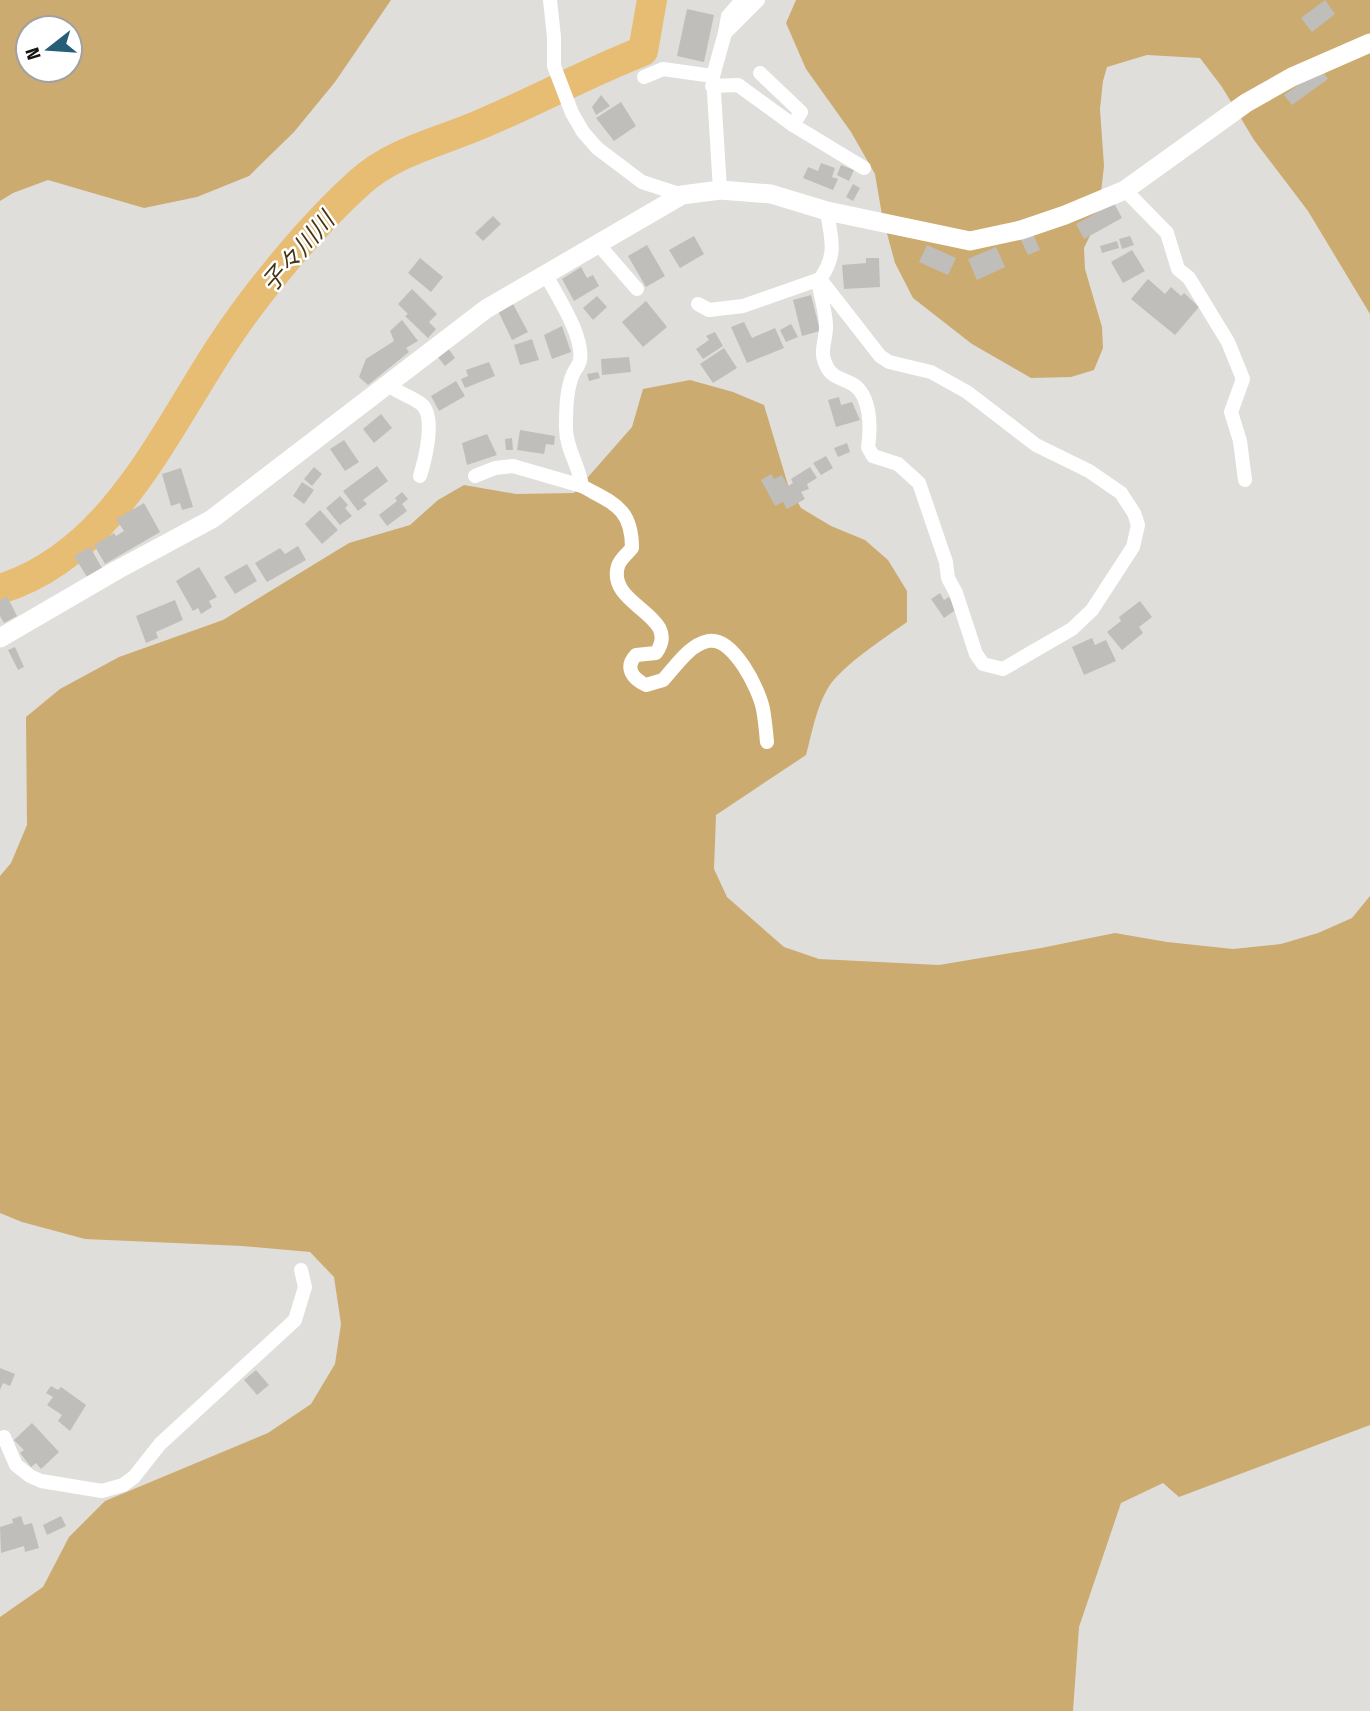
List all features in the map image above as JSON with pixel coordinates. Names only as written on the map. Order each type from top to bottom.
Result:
[{"type":"street","points":[[550,0],[554,25],[554,66],[583,132],[597,148],[642,182],[682,195]]},
{"type":"street","points":[[719,190],[713,81],[728,16],[742,0]]},
{"type":"street","points":[[725,33],[758,0]]},
{"type":"street","points":[[0,638],[212,519],[486,309],[682,195],[719,190],[771,194],[827,211],[970,241],[1021,230],[1125,190],[1246,103],[1293,77],[1370,43]]},
{"type":"street","points":[[644,77],[663,69],[738,85],[793,125],[864,168]]},
{"type":"street","points":[[760,73],[801,112],[793,125]]},
{"type":"street","points":[[1125,190],[1167,233],[1178,269],[1189,278],[1228,342],[1243,379],[1231,412],[1240,441],[1245,480]]},
{"type":"street","points":[[698,304],[709,310],[743,306],[819,280],[830,266],[832,258],[827,211]]},
{"type":"street","points":[[598,244],[637,289]]},
{"type":"street","points":[[546,275],[576,333],[581,353],[567,399],[566,429],[567,441],[582,486]]},
{"type":"street","points":[[819,280],[880,356],[889,362],[932,372],[967,392],[1036,445],[1089,471],[1121,493],[1138,525],[1133,547],[1092,610],[1072,629],[1003,669],[983,664],[976,654],[956,593],[948,578],[946,562],[919,483],[898,464],[873,456],[868,447],[871,425],[859,390],[827,369],[821,349],[826,328],[819,280]]},
{"type":"street","points":[[387,384],[400,395],[422,404],[426,410],[428,451],[420,476]]},
{"type":"street","points":[[475,476],[495,468],[513,466],[582,486],[621,508],[625,514],[632,548],[618,566],[618,582],[629,600],[648,613],[660,629],[662,639],[660,649],[656,653],[636,655],[631,660],[633,677],[646,685],[657,683],[663,680],[691,649],[706,641],[724,643],[745,667],[763,706],[767,742]]},
{"type":"street","points":[[0,1439],[4,1437],[16,1465],[41,1481],[102,1491],[123,1485],[134,1477],[160,1444],[295,1320],[305,1287],[301,1270]]},
{"type":"shaded area","points":[[0,0],[391,0],[335,82],[294,132],[249,176],[197,197],[144,208],[48,180],[13,193],[0,201]]},
{"type":"shaded area","points":[[796,0],[1370,0],[1370,314],[1308,211],[1254,140],[1222,87],[1200,58],[1147,55],[1107,67],[1103,81],[1100,109],[1104,166],[1098,219],[1084,248],[1085,269],[1102,327],[1103,348],[1094,370],[1071,377],[1031,378],[972,344],[913,298],[895,263],[882,215],[875,174],[851,132],[806,69],[786,23]]},
{"type":"shaded area","points":[[690,380],[733,392],[764,405],[788,485],[801,508],[831,526],[865,540],[888,560],[907,591],[907,622],[853,662],[828,688],[817,712],[806,755],[716,815],[714,869],[727,897],[784,947],[819,959],[939,965],[1115,933],[1233,949],[1281,944],[1318,933],[1352,918],[1370,896],[1370,1425],[1179,1497],[1163,1483],[1121,1503],[1079,1627],[1073,1711],[0,1711],[0,1617],[43,1587],[69,1537],[105,1501],[268,1433],[311,1404],[335,1364],[341,1324],[334,1277],[310,1252],[85,1239],[22,1222],[0,1213],[0,876],[11,863],[27,825],[26,717],[60,689],[119,657],[223,620],[349,543],[410,525],[438,500],[464,485],[516,494],[574,493],[632,427],[643,389]]},
{"type":"building","points":[[1325,0],[1335,14],[1312,32],[1301,18]]},
{"type":"building","points":[[687,9],[714,15],[704,62],[677,56]]},
{"type":"building","points":[[1321,69],[1328,79],[1292,105],[1284,95]]},
{"type":"building","points":[[601,95],[610,106],[596,115],[592,107]]},
{"type":"building","points":[[621,102],[636,126],[614,141],[596,118]]},
{"type":"building","points":[[821,163],[835,168],[832,177],[838,179],[833,190],[803,178],[808,167],[818,171]]},
{"type":"building","points":[[841,165],[854,170],[849,181],[837,175]]},
{"type":"building","points":[[853,184],[860,188],[853,201],[846,197]]},
{"type":"building","points":[[1114,203],[1122,218],[1084,239],[1076,224]]},
{"type":"building","points":[[493,216],[501,224],[483,241],[475,233]]},
{"type":"building","points":[[1033,234],[1040,250],[1028,255],[1021,240]]},
{"type":"building","points":[[694,236],[704,254],[680,268],[669,250]]},
{"type":"building","points":[[1130,236],[1134,245],[1122,249],[1119,239]]},
{"type":"building","points":[[1117,241],[1119,248],[1102,253],[1100,246]]},
{"type":"building","points":[[647,245],[665,276],[646,287],[628,256]]},
{"type":"building","points":[[927,245],[956,258],[948,275],[919,262]]},
{"type":"building","points":[[996,247],[1005,267],[977,280],[968,259]]},
{"type":"building","points":[[1132,250],[1145,271],[1123,283],[1111,262]]},
{"type":"building","points":[[420,258],[443,277],[431,292],[408,273]]},
{"type":"building","points":[[866,258],[879,258],[880,287],[844,289],[842,265],[866,263]]},
{"type":"building","points":[[581,267],[587,278],[593,275],[599,286],[574,301],[562,279]]},
{"type":"building","points":[[1148,279],[1165,294],[1171,287],[1181,296],[1184,293],[1199,307],[1175,335],[1131,299]]},
{"type":"building","points":[[412,289],[437,314],[429,322],[436,329],[428,338],[405,316],[408,314],[398,304]]},
{"type":"building","points":[[811,295],[820,331],[802,336],[793,300]]},
{"type":"building","points":[[597,296],[607,307],[593,320],[583,308]]},
{"type":"building","points":[[646,301],[667,327],[643,347],[622,322]]},
{"type":"building","points":[[513,304],[528,332],[512,340],[498,311]]},
{"type":"building","points":[[402,320],[418,341],[406,348],[409,352],[368,385],[359,377],[366,359],[394,341],[390,331]]},
{"type":"building","points":[[744,322],[752,338],[775,328],[784,348],[747,363],[731,327]]},
{"type":"building","points":[[791,324],[798,337],[786,342],[780,330]]},
{"type":"building","points":[[562,326],[571,352],[552,359],[544,335]]},
{"type":"building","points":[[715,332],[723,346],[703,359],[696,349],[709,340],[706,336]]},
{"type":"building","points":[[532,339],[539,360],[520,365],[514,345]]},
{"type":"building","points":[[448,348],[455,358],[445,366],[437,356]]},
{"type":"building","points":[[724,348],[737,368],[713,383],[700,364]]},
{"type":"building","points":[[629,357],[631,372],[602,375],[601,359]]},
{"type":"building","points":[[489,362],[495,376],[465,388],[461,379],[468,376],[466,370]]},
{"type":"building","points":[[598,372],[600,378],[589,381],[587,374]]},
{"type":"building","points":[[456,381],[465,396],[439,411],[431,396]]},
{"type":"building","points":[[839,397],[841,405],[852,402],[860,420],[836,427],[828,400]]},
{"type":"building","points":[[381,414],[392,428],[374,443],[363,429]]},
{"type":"building","points":[[520,430],[555,436],[554,445],[546,444],[544,454],[517,450]]},
{"type":"building","points":[[487,434],[497,455],[467,465],[462,443]]},
{"type":"building","points":[[512,438],[513,450],[506,450],[505,439]]},
{"type":"building","points":[[344,440],[359,462],[345,471],[330,449]]},
{"type":"building","points":[[847,443],[850,452],[838,457],[834,448]]},
{"type":"building","points":[[826,456],[833,468],[821,475],[813,463]]},
{"type":"building","points":[[377,466],[388,481],[363,500],[367,504],[358,511],[343,491]]},
{"type":"building","points":[[314,467],[322,474],[312,486],[304,479]]},
{"type":"building","points":[[810,467],[817,478],[807,484],[809,489],[801,492],[805,499],[787,509],[783,502],[775,506],[761,480],[771,474],[774,479],[782,475],[788,486],[793,483],[791,479]]},
{"type":"building","points":[[181,468],[193,507],[182,510],[180,503],[171,506],[162,474]]},
{"type":"building","points":[[302,482],[314,490],[304,504],[293,496]]},
{"type":"building","points":[[402,492],[408,499],[402,504],[407,511],[387,526],[379,515],[397,501],[395,498]]},
{"type":"building","points":[[340,496],[348,505],[345,508],[352,516],[340,525],[326,508]]},
{"type":"building","points":[[144,503],[160,532],[105,564],[94,545],[114,533],[116,536],[124,531],[116,519]]},
{"type":"building","points":[[320,510],[338,530],[322,544],[305,524]]},
{"type":"building","points":[[298,546],[306,560],[267,582],[255,563],[280,548],[285,554]]},
{"type":"building","points":[[90,547],[102,568],[87,577],[74,556]]},
{"type":"building","points":[[247,564],[257,581],[235,594],[224,577]]},
{"type":"building","points":[[199,567],[217,597],[209,601],[212,607],[201,614],[198,608],[193,611],[176,581]]},
{"type":"building","points":[[940,593],[944,600],[949,597],[957,609],[944,618],[931,599]]},
{"type":"building","points":[[7,596],[17,616],[4,623],[0,616],[0,600]]},
{"type":"building","points":[[175,600],[183,620],[156,632],[158,638],[146,643],[136,616]]},
{"type":"building","points":[[1140,601],[1152,617],[1139,627],[1143,633],[1122,650],[1107,632],[1121,621],[1119,617]]},
{"type":"building","points":[[1092,638],[1095,645],[1106,640],[1116,661],[1084,675],[1072,647]]},
{"type":"building","points":[[15,647],[24,667],[18,670],[8,650]]},
{"type":"building","points":[[0,1368],[15,1374],[10,1386],[3,1383],[0,1390]]},
{"type":"building","points":[[256,1370],[269,1385],[257,1395],[244,1380]]},
{"type":"building","points":[[51,1386],[58,1390],[61,1387],[86,1405],[70,1431],[58,1421],[62,1415],[47,1405],[53,1397],[46,1393]]},
{"type":"building","points":[[32,1423],[59,1452],[41,1469],[36,1463],[31,1467],[20,1453],[24,1450],[14,1440]]},
{"type":"building","points":[[21,1516],[24,1525],[32,1523],[39,1548],[25,1552],[24,1546],[1,1553],[0,1527],[13,1523],[12,1519]]},
{"type":"building","points":[[61,1516],[66,1526],[47,1535],[43,1525]]},
{"type":"waterway","name":"子々川川","points":[[0,589],[39,573],[73,550],[103,521],[130,489],[154,454],[250,305],[304,239],[360,182],[402,155],[479,125],[643,51],[652,0]]}]
